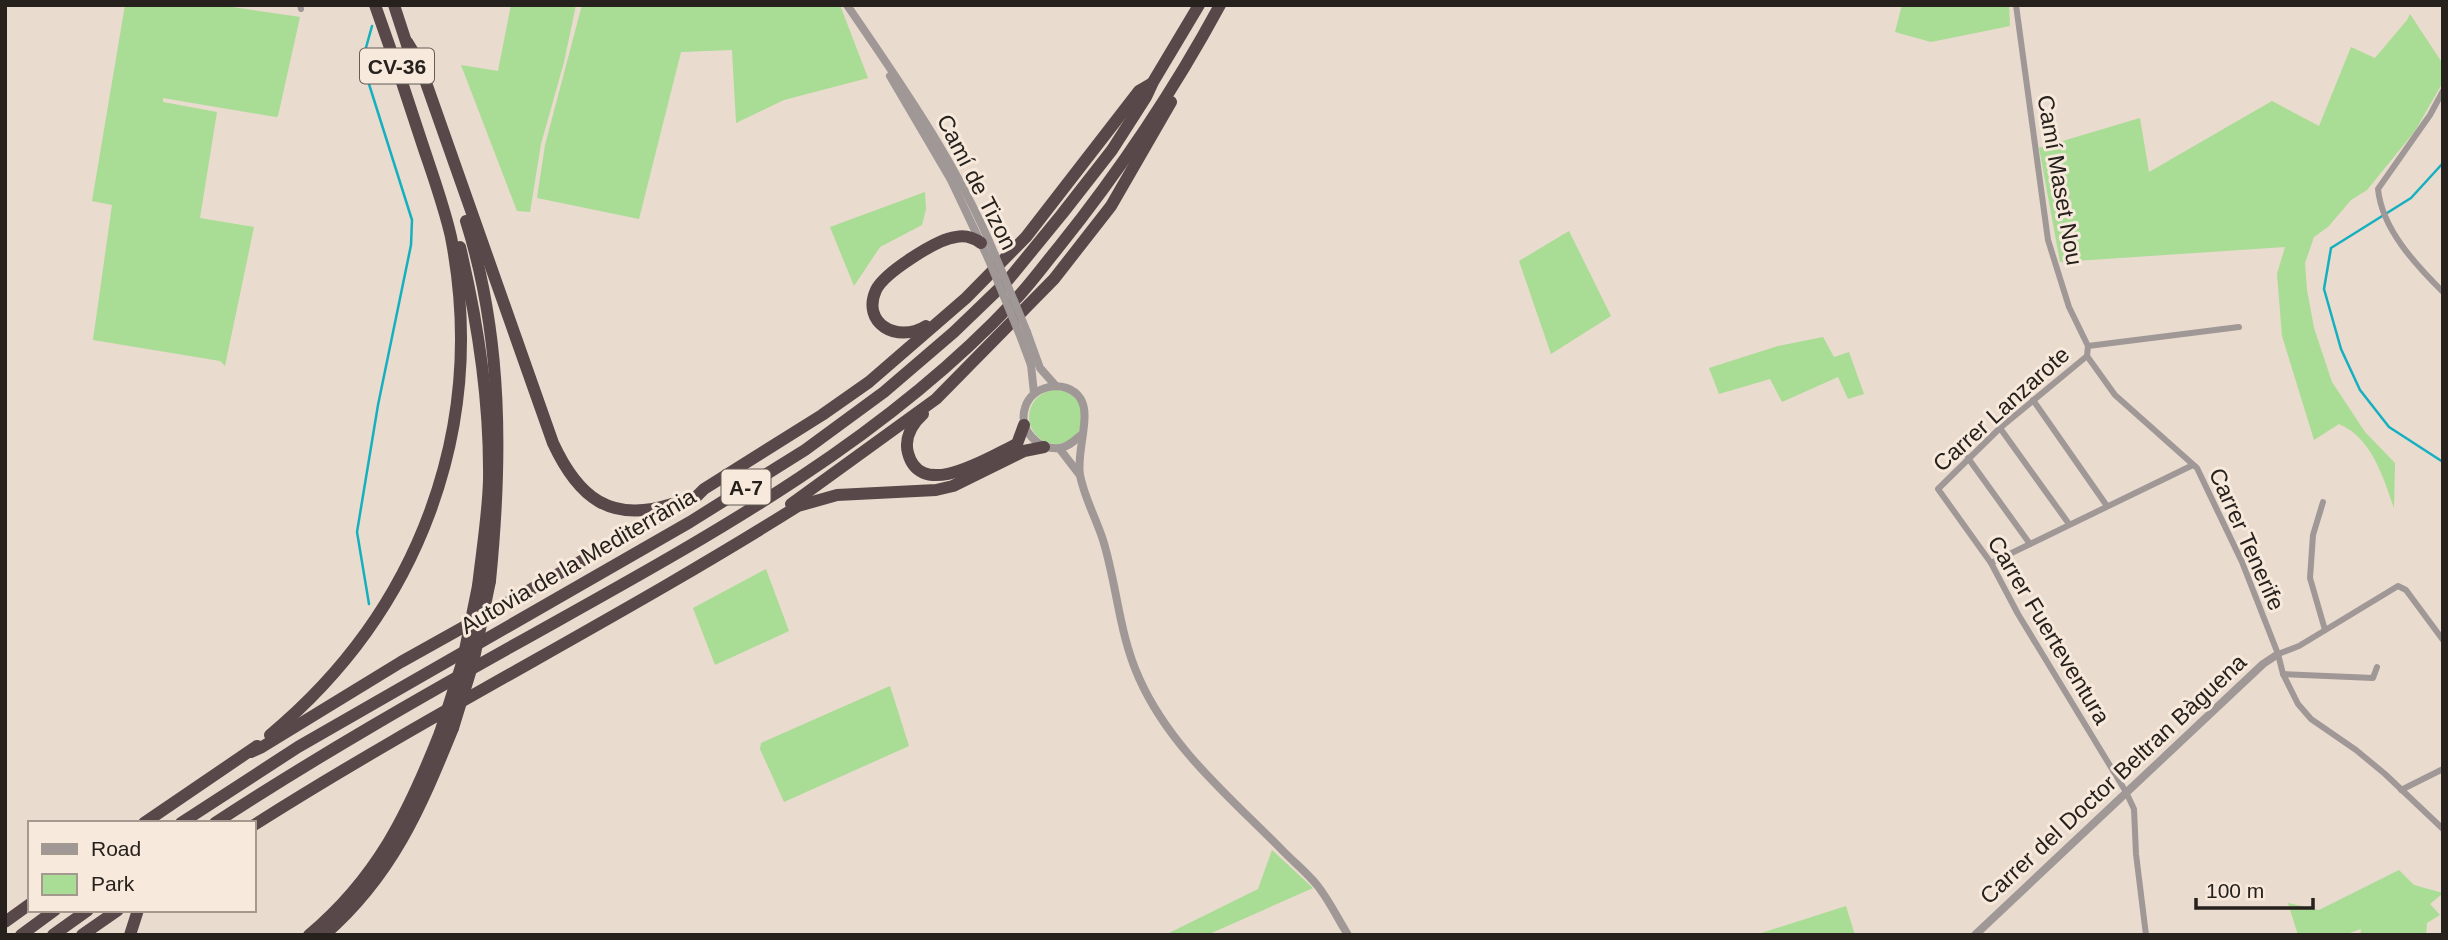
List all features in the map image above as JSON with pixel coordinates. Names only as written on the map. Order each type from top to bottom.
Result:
[{"type":"highway","name":"CV-36","points":[[375,5],[419,128]]},
{"type":"highway","name":"CV-36","points":[[394,5],[407,42]]},
{"type":"highway","name":"Autovia de la Mediterrània","points":[[184,821],[309,740],[690,522],[805,450],[884,392],[954,332],[1008,279],[1112,150],[1199,5]]},
{"type":"highway","name":"Autovia de la Mediterrània","points":[[218,821],[306,764],[422,696],[706,537],[816,466],[900,405],[972,343],[1017,298],[1110,179],[1193,52],[1220,5]]},
{"type":"highway","points":[[407,42],[418,60],[553,443],[574,482],[598,501],[625,510],[657,509],[704,489],[812,422],[869,382],[945,317],[1026,237],[1139,91],[1153,82]]},
{"type":"highway","points":[[324,935],[343,918],[382,873],[405,837],[453,728],[473,663],[497,509],[497,390],[487,310],[469,230],[407,42]]},
{"type":"highway","points":[[1024,425],[1017,444],[948,476],[929,476],[915,467],[908,453],[907,436],[916,420],[1054,279],[1095,230],[1191,70],[1193,52]]},
{"type":"highway","points":[[309,935],[333,914],[372,869],[411,802],[440,733],[484,584],[489,482],[483,375],[468,283],[455,228],[419,128]]},
{"type":"highway","points":[[148,821],[250,752],[327,682],[365,636],[398,586],[421,539],[443,476],[453,429],[459,388],[460,309],[451,237],[419,128]]},
{"type":"highway","points":[[945,317],[906,335],[889,331],[882,325],[874,310],[876,289],[883,279],[896,269],[948,238],[966,237],[981,243]]},
{"type":"highway","points":[[728,548],[936,399]]},
{"type":"highway","points":[[256,824],[366,757],[584,634],[798,506],[837,495],[936,490],[953,486],[1024,452],[1044,447]]},
{"type":"highway","points":[[250,752],[401,662],[673,510],[704,489]]},
{"type":"highway","points":[[5,922],[28,905]]},
{"type":"highway","points":[[21,935],[52,912]]},
{"type":"highway","points":[[53,935],[85,912]]},
{"type":"highway","points":[[82,935],[115,912]]},
{"type":"highway","points":[[130,935],[137,912]]},
{"type":"street","name":"Camí de Tizon","points":[[847,5],[951,180],[981,243],[991,257]]},
{"type":"street","name":"Camí de Tizon","points":[[847,5],[916,105],[958,178],[1024,335],[1041,368],[1055,385]]},
{"type":"street","name":"Camí Maset Nou","points":[[2016,5],[2048,240],[2069,307],[2088,346]]},
{"type":"street","points":[[2443,90],[2430,115],[2378,189],[2382,209],[2410,256],[2443,292]]},
{"type":"street","points":[[2087,356],[2088,346],[2239,327]]},
{"type":"street","name":"Camí de Tizon","points":[[1024,335],[1034,393]]},
{"type":"street","name":"Carrer Lanzarote","points":[[1938,489],[2000,428],[2087,356]]},
{"type":"street","name":"Carrer Tenerife","points":[[2087,356],[2115,395],[2197,468],[2242,562],[2278,654],[2283,674],[2298,704],[2311,719],[2356,750],[2443,829]]},
{"type":"street","points":[[1082,434],[1070,445],[1059,449],[1044,447],[1031,438],[1024,425],[1025,408],[1034,393],[1055,385],[1067,387],[1080,398],[1087,414],[1079,457],[1080,476],[1103,541],[1128,650],[1139,680],[1180,747],[1318,886],[1348,935]]},
{"type":"street","points":[[2033,400],[2107,506]]},
{"type":"street","points":[[2000,428],[2069,524]]},
{"type":"street","points":[[1059,449],[1080,476]]},
{"type":"street","points":[[1968,458],[2030,544]]},
{"type":"street","points":[[1991,563],[2193,465]]},
{"type":"street","name":"Carrer Fuerteventura","points":[[1938,489],[1991,563],[2018,614],[2134,809],[2136,853],[2146,935]]},
{"type":"street","points":[[2323,502],[2313,535],[2310,578],[2325,630]]},
{"type":"street","points":[[2278,654],[2299,646],[2398,586],[2406,590],[2443,640]]},
{"type":"street","name":"Carrer del Doctor Beltran Bàguena","points":[[1975,935],[2263,664],[2278,654]]},
{"type":"street","points":[[2283,674],[2373,678],[2377,667]]},
{"type":"street","points":[[2401,790],[2443,769]]},
{"type":"green space","points":[[125,5],[219,5],[300,17],[278,116],[163,98],[163,102],[217,112],[200,218],[254,227],[225,366],[220,361],[93,340],[112,205],[92,201]]},
{"type":"green space","points":[[511,5],[576,5],[564,62],[541,144],[530,212],[517,211],[461,65],[498,71]]},
{"type":"green space","points":[[582,5],[840,5],[868,78],[784,100],[736,123],[732,50],[681,52],[639,219],[537,198],[545,145]]},
{"type":"green space","points":[[1902,5],[2009,5],[2010,26],[1931,42],[1895,32]]},
{"type":"green space","points":[[2410,14],[2443,64],[2443,82],[2415,131],[2367,190],[2351,200],[2328,227],[2314,237],[2305,263],[2314,328],[2332,382],[2365,432],[2395,463],[2394,508],[2375,460],[2350,430],[2339,424],[2314,440],[2282,336],[2277,274],[2285,247],[2060,262],[2039,148],[2140,118],[2149,172],[2272,101],[2319,126],[2351,47],[2375,58]]},
{"type":"green space","points":[[925,192],[926,209],[922,225],[880,247],[854,286],[830,227]]},
{"type":"green space","points":[[1569,231],[1611,316],[1551,354],[1519,261]]},
{"type":"green space","points":[[1823,337],[1834,357],[1849,352],[1864,394],[1848,399],[1838,377],[1782,402],[1770,379],[1719,394],[1709,368],[1778,346]]},
{"type":"green space","points":[[1056,390],[1075,398],[1083,417],[1075,436],[1056,444],[1037,436],[1029,417],[1037,398]]},
{"type":"green space","points":[[766,569],[789,631],[715,665],[693,608]]},
{"type":"green space","points":[[890,686],[909,746],[784,802],[760,749],[761,743]]},
{"type":"green space","points":[[1272,850],[1313,888],[1207,935],[1165,935],[1258,889]]},
{"type":"green space","points":[[2399,870],[2414,885],[2443,893],[2430,904],[2440,915],[2427,923],[2426,935],[2360,935],[2361,929],[2344,935],[2298,935],[2288,903],[2319,910]]},
{"type":"green space","points":[[1846,906],[1855,935],[1755,935]]},
{"type":"waterway","points":[[369,604],[357,532],[378,405],[411,245],[412,220],[362,62],[372,26]]},
{"type":"waterway","points":[[2443,163],[2411,198],[2331,248],[2324,289],[2341,349],[2360,390],[2389,427],[2443,462]]}]
